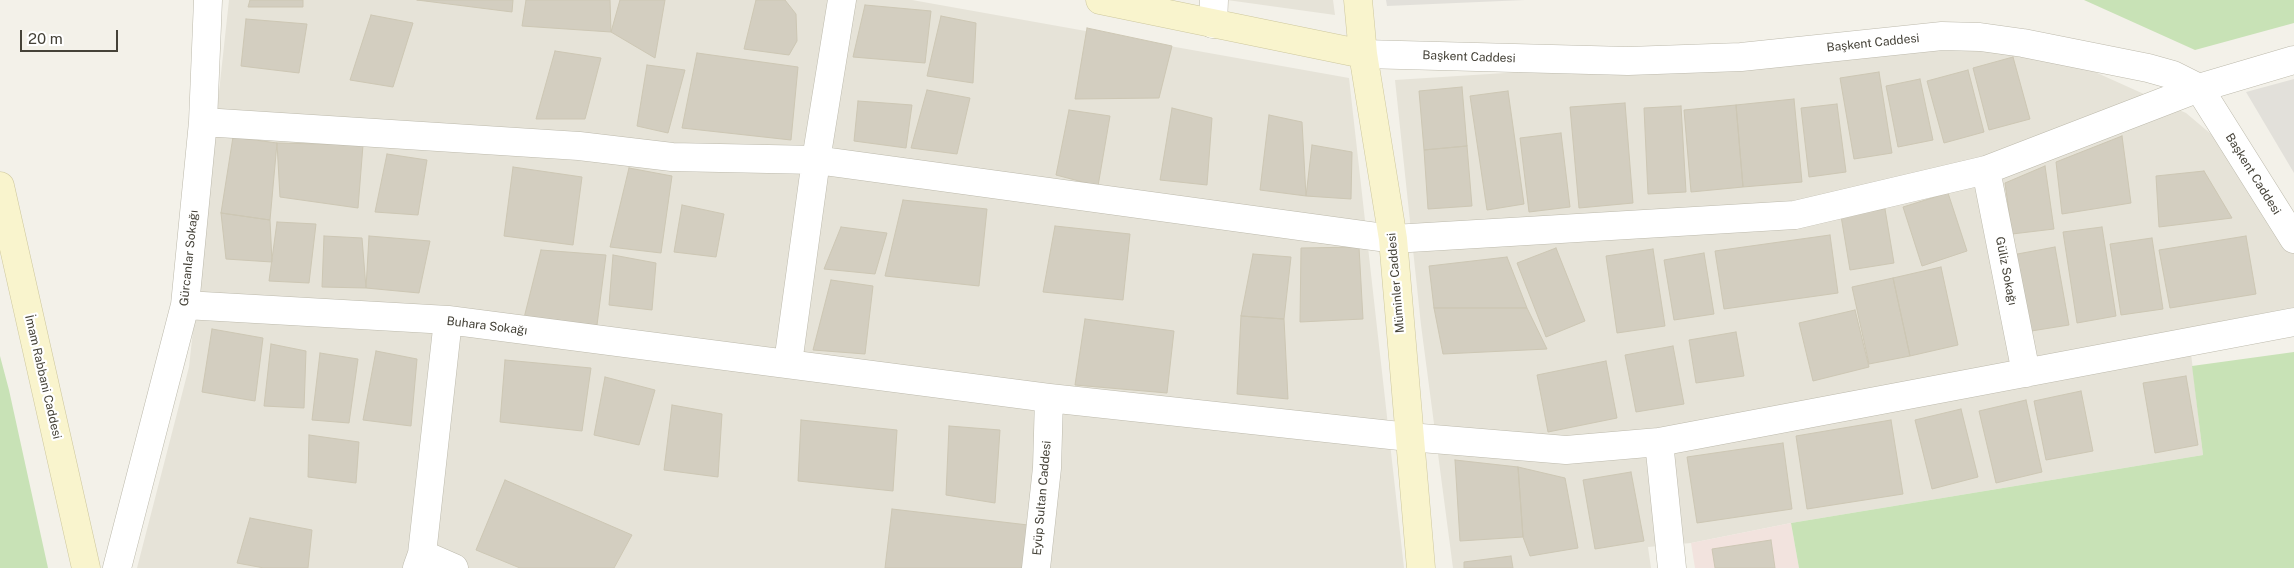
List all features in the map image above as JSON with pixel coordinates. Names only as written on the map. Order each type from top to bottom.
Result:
[{"type":"main road","points":[[1100,0],[1214,12],[1362,54]]},
{"type":"main road","name":"Müminler Caddesi","points":[[1358,0],[1362,54],[1393,239],[1421,568]]},
{"type":"main road","name":"İmam Rabbani Caddesi","points":[[0,186],[86,568]]},
{"type":"street","name":"Gürcanlar Sokağı","points":[[117,568],[185,304],[203,122],[208,0]]},
{"type":"street","points":[[788,363],[816,160],[842,0]]},
{"type":"street","name":"Başkent Caddesi","points":[[1362,54],[1638,61],[1741,57],[1942,36],[1980,37],[2148,68],[2173,75],[2198,88],[2294,239]]},
{"type":"street","points":[[203,122],[579,146],[672,157],[816,160],[1393,239],[1795,215],[1986,170],[2198,88],[2294,60]]},
{"type":"street","name":"Güliz Sokağı","points":[[1986,170],[2026,373]]},
{"type":"street","name":"Buhara Sokağı","points":[[185,304],[448,320],[1049,398],[1409,437],[1566,450],[1659,442],[2294,322]]},
{"type":"street","points":[[448,320],[420,561],[454,568]]},
{"type":"street","name":"Eyüp Sultan Caddesi","points":[[1036,568],[1047,468],[1049,398]]},
{"type":"street","points":[[1659,442],[1672,568]]},
{"type":"shaded area","points":[[229,0],[912,0],[1349,78],[1404,568],[137,568],[189,367]]},
{"type":"shaded area","points":[[1227,0],[1333,0],[1335,15]]},
{"type":"shaded area","points":[[1386,0],[1525,0],[1387,6]]},
{"type":"shaded area","points":[[2024,40],[2186,113],[2237,156],[2294,251],[2294,307],[2188,328],[2203,455],[1791,523],[1691,543],[1648,547],[1651,568],[1453,568],[1421,325],[1395,80]]},
{"type":"shaded area","points":[[2294,79],[2294,173],[2246,92]]},
{"type":"shaded area","points":[[1791,523],[1799,568],[1695,568],[1691,543]]},
{"type":"green space","points":[[2084,0],[2294,0],[2294,23],[2195,50]]},
{"type":"green space","points":[[2294,352],[2294,568],[1799,568],[1791,523],[2203,455],[2192,366]]},
{"type":"green space","points":[[0,356],[9,390],[48,568],[0,568]]},
{"type":"building","points":[[250,0],[303,0],[303,7],[248,7]]},
{"type":"building","points":[[417,0],[513,0],[512,12]]},
{"type":"building","points":[[526,0],[610,0],[611,32],[522,26]]},
{"type":"building","points":[[620,0],[665,0],[655,58],[611,32]]},
{"type":"building","points":[[756,0],[785,0],[796,14],[797,41],[789,55],[744,49]]},
{"type":"building","points":[[865,5],[931,11],[925,63],[853,57]]},
{"type":"building","points":[[371,15],[413,23],[393,87],[350,80]]},
{"type":"building","points":[[941,16],[976,23],[973,83],[927,76]]},
{"type":"building","points":[[246,19],[307,24],[299,73],[241,66]]},
{"type":"building","points":[[1087,28],[1172,46],[1159,98],[1075,99]]},
{"type":"building","points":[[555,51],[601,58],[585,119],[536,119]]},
{"type":"building","points":[[697,53],[798,67],[791,140],[682,128]]},
{"type":"building","points":[[2013,57],[2030,119],[1989,130],[1973,68]]},
{"type":"building","points":[[647,65],[685,70],[668,133],[637,126]]},
{"type":"building","points":[[1968,70],[1984,132],[1944,143],[1927,81]]},
{"type":"building","points":[[1879,72],[1892,153],[1854,159],[1840,78]]},
{"type":"building","points":[[1920,79],[1933,140],[1898,147],[1886,86]]},
{"type":"building","points":[[1462,87],[1467,146],[1424,150],[1419,91]]},
{"type":"building","points":[[927,90],[970,98],[957,154],[911,148]]},
{"type":"building","points":[[1508,91],[1524,204],[1487,210],[1470,96]]},
{"type":"building","points":[[1794,99],[1802,182],[1743,187],[1736,105]]},
{"type":"building","points":[[858,101],[912,105],[906,148],[854,141]]},
{"type":"building","points":[[1625,103],[1633,203],[1579,208],[1570,107]]},
{"type":"building","points":[[1837,104],[1846,172],[1809,177],[1801,108]]},
{"type":"building","points":[[1736,105],[1743,187],[1691,192],[1684,110]]},
{"type":"building","points":[[1681,106],[1686,192],[1648,194],[1644,108]]},
{"type":"building","points":[[1172,108],[1212,118],[1207,185],[1160,180]]},
{"type":"building","points":[[1069,110],[1110,116],[1098,186],[1056,175]]},
{"type":"building","points":[[1269,115],[1302,122],[1306,196],[1260,190]]},
{"type":"building","points":[[1561,133],[1570,207],[1529,212],[1520,138]]},
{"type":"building","points":[[2122,136],[2131,203],[2062,214],[2056,162]]},
{"type":"building","points":[[233,137],[277,143],[270,220],[221,213]]},
{"type":"building","points":[[277,143],[363,145],[358,208],[280,197]]},
{"type":"building","points":[[1312,145],[1352,152],[1351,199],[1306,196]]},
{"type":"building","points":[[1467,146],[1472,206],[1428,209],[1424,150]]},
{"type":"building","points":[[387,154],[427,160],[418,215],[375,212]]},
{"type":"building","points":[[2045,166],[2054,229],[2012,234],[2005,183]]},
{"type":"building","points":[[513,167],[582,177],[573,245],[504,236]]},
{"type":"building","points":[[629,168],[672,176],[661,253],[610,247]]},
{"type":"building","points":[[2204,171],[2232,218],[2159,227],[2156,176]]},
{"type":"building","points":[[1948,193],[1967,251],[1922,266],[1903,207]]},
{"type":"building","points":[[903,200],[987,209],[979,286],[885,276]]},
{"type":"building","points":[[682,205],[724,214],[716,257],[674,252]]},
{"type":"building","points":[[1885,209],[1894,263],[1850,270],[1841,216]]},
{"type":"building","points":[[221,213],[270,220],[272,262],[226,259]]},
{"type":"building","points":[[277,222],[316,224],[309,283],[269,281]]},
{"type":"building","points":[[1055,226],[1130,234],[1123,300],[1043,292]]},
{"type":"building","points":[[841,227],[887,233],[875,274],[824,269]]},
{"type":"building","points":[[2102,227],[2116,316],[2077,323],[2063,232]]},
{"type":"building","points":[[1830,235],[1838,293],[1724,309],[1715,251]]},
{"type":"building","points":[[324,236],[362,238],[366,288],[322,287]]},
{"type":"building","points":[[369,236],[430,241],[419,293],[366,288]]},
{"type":"building","points":[[2246,236],[2256,294],[2170,308],[2159,250]]},
{"type":"building","points":[[2152,238],[2163,309],[2121,315],[2110,244]]},
{"type":"building","points":[[1359,247],[1363,319],[1300,322],[1301,248]]},
{"type":"building","points":[[2055,247],[2069,325],[2025,332],[2012,255]]},
{"type":"building","points":[[1556,248],[1585,321],[1546,337],[1517,263]]},
{"type":"building","points":[[1653,249],[1665,326],[1617,333],[1606,256]]},
{"type":"building","points":[[541,250],[606,255],[597,325],[524,318]]},
{"type":"building","points":[[1704,253],[1714,314],[1674,320],[1664,260]]},
{"type":"building","points":[[1253,254],[1291,257],[1284,319],[1241,316]]},
{"type":"building","points":[[613,255],[656,263],[652,310],[609,305]]},
{"type":"building","points":[[1507,257],[1527,308],[1434,308],[1429,266]]},
{"type":"building","points":[[1941,267],[1958,345],[1910,356],[1893,278]]},
{"type":"building","points":[[1893,278],[1910,356],[1869,364],[1852,287]]},
{"type":"building","points":[[831,280],[873,286],[865,354],[813,350]]},
{"type":"building","points":[[1434,308],[1527,308],[1547,349],[1443,354]]},
{"type":"building","points":[[1855,310],[1869,367],[1813,381],[1799,323]]},
{"type":"building","points":[[1241,316],[1284,319],[1288,399],[1237,394]]},
{"type":"building","points":[[1085,319],[1174,331],[1167,393],[1075,385]]},
{"type":"building","points":[[212,329],[263,338],[255,401],[202,392]]},
{"type":"building","points":[[1736,332],[1744,376],[1696,383],[1689,340]]},
{"type":"building","points":[[271,344],[306,351],[304,408],[264,406]]},
{"type":"building","points":[[1673,346],[1684,404],[1636,412],[1625,355]]},
{"type":"building","points":[[376,351],[417,359],[411,426],[363,420]]},
{"type":"building","points":[[320,353],[358,359],[349,423],[312,420]]},
{"type":"building","points":[[505,360],[591,368],[582,431],[500,422]]},
{"type":"building","points":[[1606,361],[1617,418],[1548,432],[1537,375]]},
{"type":"building","points":[[2186,376],[2198,445],[2155,453],[2143,383]]},
{"type":"building","points":[[605,377],[655,390],[639,445],[594,435]]},
{"type":"building","points":[[2081,391],[2093,451],[2046,460],[2034,401]]},
{"type":"building","points":[[2026,400],[2042,472],[1996,483],[1979,411]]},
{"type":"building","points":[[672,405],[722,414],[718,477],[664,470]]},
{"type":"building","points":[[1961,409],[1978,477],[1932,489],[1915,420]]},
{"type":"building","points":[[801,420],[897,430],[893,491],[798,481]]},
{"type":"building","points":[[1891,420],[1903,494],[1807,509],[1796,436]]},
{"type":"building","points":[[949,426],[1000,430],[995,503],[946,495]]},
{"type":"building","points":[[309,435],[359,442],[356,483],[308,477]]},
{"type":"building","points":[[1783,443],[1792,509],[1697,523],[1687,457]]},
{"type":"building","points":[[1455,460],[1518,467],[1523,537],[1460,541]]},
{"type":"building","points":[[1518,467],[1565,478],[1578,548],[1530,556],[1523,537]]},
{"type":"building","points":[[1631,472],[1644,541],[1595,549],[1583,480]]},
{"type":"building","points":[[505,480],[632,535],[614,568],[520,568],[476,550]]},
{"type":"building","points":[[892,509],[1028,525],[1024,568],[885,568]]},
{"type":"building","points":[[250,518],[312,530],[308,568],[264,568],[237,563]]},
{"type":"building","points":[[1771,540],[1775,568],[1715,568],[1712,549]]},
{"type":"building","points":[[1511,556],[1513,568],[1464,568],[1464,562]]}]
